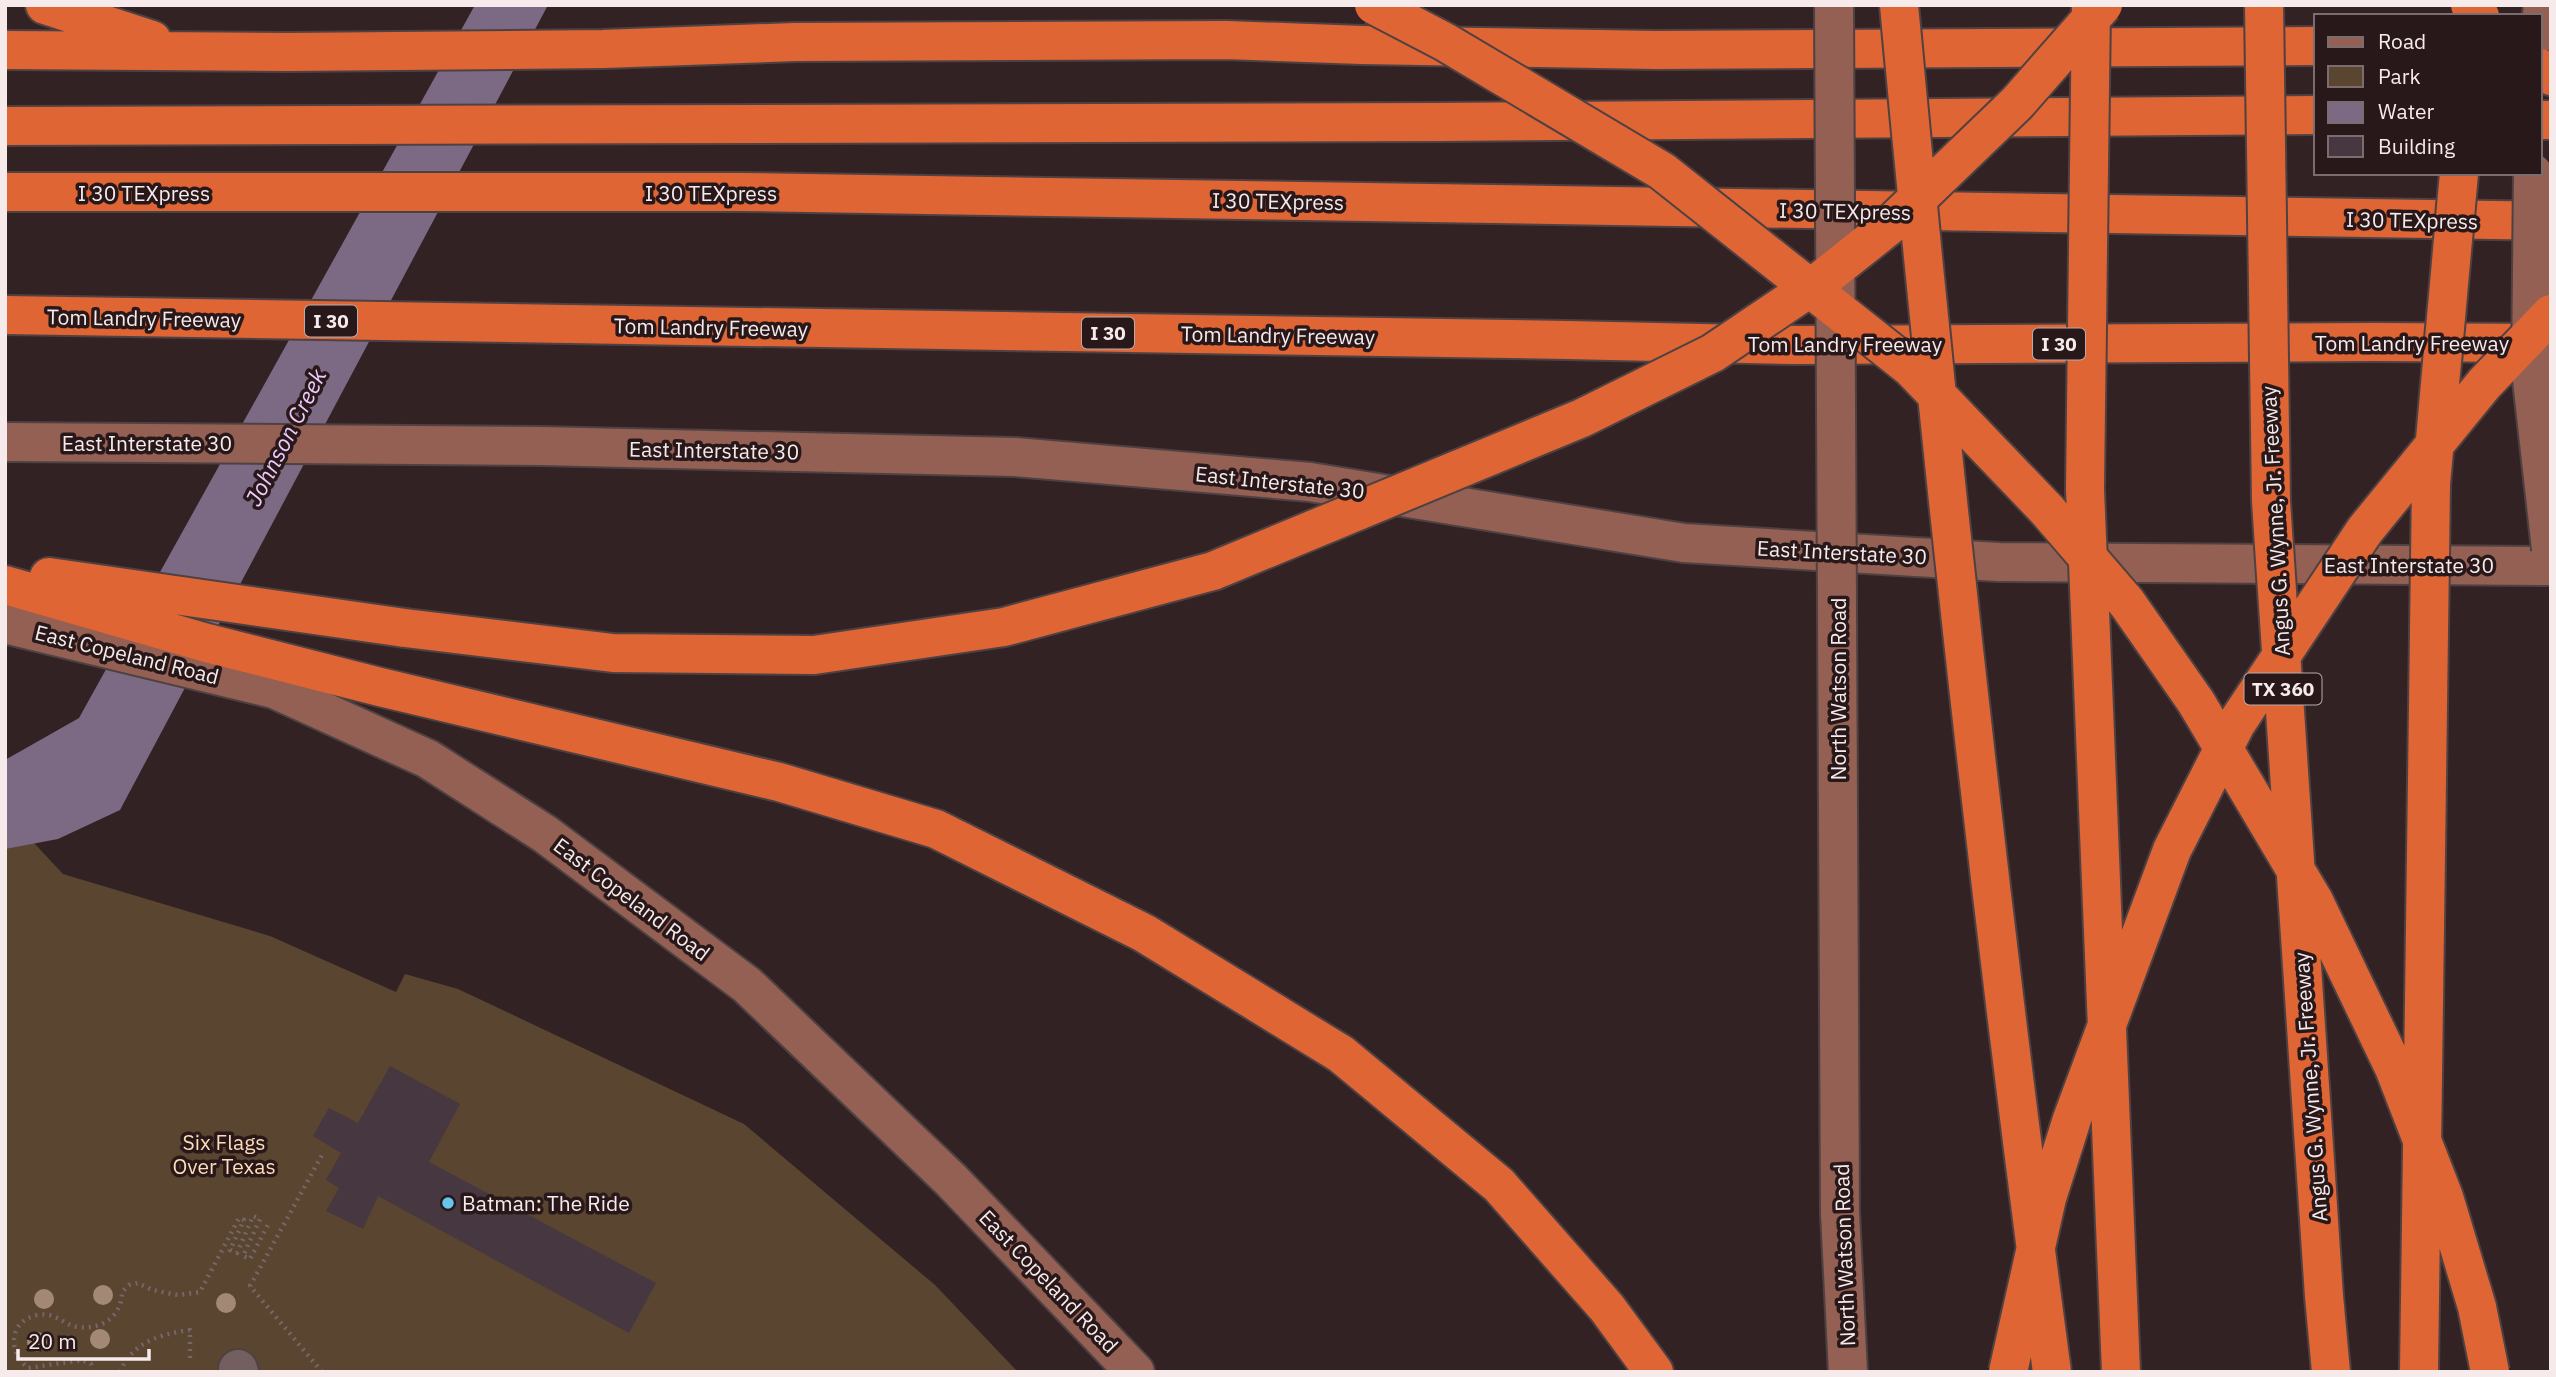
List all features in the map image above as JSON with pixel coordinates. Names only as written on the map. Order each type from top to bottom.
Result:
[{"type":"highway","points":[[45,5],[187,52]]},
{"type":"highway","points":[[1374,5],[1445,41],[1662,171],[1911,368],[2047,510],[2127,603],[2196,702],[2314,901],[2389,1056],[2444,1197],[2477,1307],[2490,1372]]},
{"type":"highway","points":[[1899,5],[1968,697],[2013,1080],[2052,1372]]},
{"type":"highway","points":[[2091,5],[2085,489],[2121,1372]]},
{"type":"highway","points":[[5,571],[405,628],[612,653],[787,655],[814,655],[1004,627],[1174,582],[1213,571],[1582,418],[1713,353],[1820,281],[1889,226],[2017,103],[2103,5]]},
{"type":"highway","name":"Angus G. Wynne, Jr. Freeway","points":[[2264,5],[2271,501],[2331,1372]]},
{"type":"highway","points":[[5,50],[287,52],[603,49],[795,41],[1226,40],[1656,50],[2314,46]]},
{"type":"highway","points":[[5,126],[1451,122],[2314,115]]},
{"type":"highway","points":[[2419,1372],[2431,484],[2459,175]]},
{"type":"highway","name":"I 30 TEXpress","points":[[23,192],[741,192],[2551,221]]},
{"type":"highway","points":[[2008,1372],[2047,1198],[2072,1119],[2172,850],[2230,735],[2365,530],[2484,384],[2551,314]]},
{"type":"highway","name":"Tom Landry Freeway","points":[[9,316],[1795,345],[2551,343]]},
{"type":"highway","points":[[5,585],[207,643],[779,782],[936,829],[1144,933],[1341,1054],[1499,1185],[1607,1308],[1654,1372]]},
{"type":"main road","name":"North Watson Road","points":[[1834,5],[1840,1213],[1849,1369]]},
{"type":"main road","points":[[2533,175],[2530,371],[2551,549]]},
{"type":"main road","name":"East Interstate 30","points":[[5,442],[541,446],[1028,458],[1310,482],[1685,543],[1985,561],[2551,566]]},
{"type":"main road","name":"East Copeland Road","points":[[5,624],[274,689],[440,767],[545,834],[747,985],[951,1180],[1135,1372]]},
{"type":"path","points":[[322,1372],[250,1286],[323,1155]]},
{"type":"path","points":[[93,1372],[91,1364],[82,1360],[28,1368],[17,1360],[13,1347],[15,1334],[23,1323],[36,1315],[56,1315],[76,1327],[95,1326],[112,1319],[122,1304],[122,1292],[129,1285],[138,1283],[152,1290],[178,1295],[200,1292],[239,1218],[244,1220],[230,1250],[237,1253],[253,1216],[260,1219],[243,1255],[250,1259],[270,1221]]},
{"type":"path","points":[[120,1372],[124,1361],[141,1344],[162,1334],[190,1330],[190,1363]]},
{"type":"green space","name":"Six Flags Over Texas","points":[[5,812],[63,874],[270,936],[396,992],[405,974],[458,989],[744,1124],[935,1285],[1018,1372],[5,1372]]},
{"type":"water","name":"Johnson Creek","points":[[475,5],[548,5],[120,810],[58,839],[5,849],[5,760],[79,718]]},
{"type":"building","name":"Batman: The Ride","points":[[390,1066],[460,1104],[429,1162],[656,1283],[629,1333],[378,1196],[363,1229],[326,1211],[339,1188],[326,1180],[341,1153],[313,1136],[329,1108],[358,1123]]},
{"type":"place","name":"Batman: The Ride","points":[[448,1203]]}]
